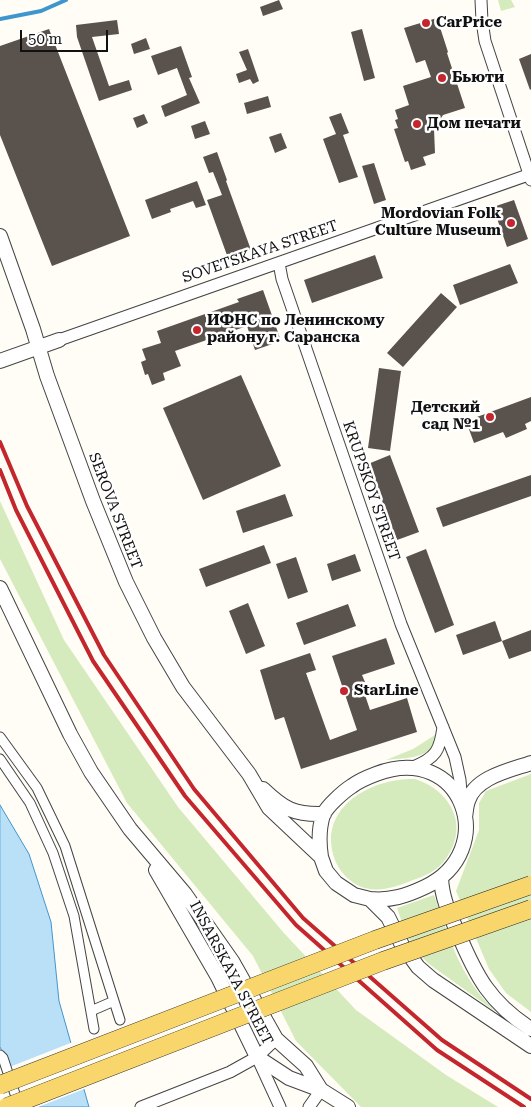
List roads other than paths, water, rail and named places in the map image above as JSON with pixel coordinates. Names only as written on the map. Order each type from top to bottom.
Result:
[{"type":"main road","points":[[0,1085],[374,940],[531,885]]},
{"type":"main road","points":[[7,1107],[383,961],[531,909]]},
{"type":"street","points":[[481,0],[485,41],[530,176]]},
{"type":"street","name":"SOVETSKAYA STREET","points":[[0,361],[530,176]]},
{"type":"street","name":"SEROVA STREET","points":[[0,236],[92,501],[126,582],[154,638],[183,688],[249,774],[278,804],[286,809],[303,814],[324,814]]},
{"type":"street","name":"KRUPSKOY STREET","points":[[279,263],[285,288],[401,624],[455,757],[464,814]]},
{"type":"street","name":"INSARSKAYA STREET","points":[[0,588],[70,734],[91,772],[140,841],[185,894],[232,961],[276,1039],[306,1066],[321,1090]]},
{"type":"street","points":[[321,857],[319,844],[324,814],[343,792],[357,782],[384,771],[413,767],[424,763],[437,752],[442,726]]},
{"type":"street","points":[[0,737],[38,788],[65,846],[120,1020]]},
{"type":"street","points":[[0,759],[30,803],[53,853],[74,916],[94,1030]]},
{"type":"street","points":[[370,899],[384,900],[403,897],[441,878],[456,861],[462,849],[466,836],[464,814],[468,799],[476,788],[490,778],[531,763]]},
{"type":"street","points":[[413,767],[428,770],[442,778],[451,787],[464,814]]},
{"type":"street","name":"SEROVA STREET","points":[[249,774],[269,808],[321,857],[326,871],[345,890],[354,895],[370,899],[388,917],[402,945],[418,967],[433,980],[531,1046]]},
{"type":"street","name":"INSARSKAYA STREET","points":[[140,841],[218,977],[257,1057],[289,1078],[321,1090],[348,1107]]},
{"type":"street","points":[[441,878],[444,902],[475,972],[499,1005],[531,1030]]},
{"type":"street","points":[[91,1011],[114,1001]]},
{"type":"street","points":[[141,1107],[230,1072],[257,1057],[276,1039]]},
{"type":"street","points":[[0,1055],[3,1058],[20,1107]]},
{"type":"street","points":[[257,1057],[280,1107]]},
{"type":"street","points":[[309,1107],[321,1090]]},
{"type":"water","points":[[0,805],[29,854],[51,922],[59,1001],[89,1107],[30,1107],[0,1047]]},
{"type":"waterway","points":[[0,19],[41,11],[66,0]]},
{"type":"railway","points":[[0,442],[27,506],[104,655],[194,789],[303,918],[442,1040],[531,1099]]},
{"type":"railway","points":[[0,470],[16,510],[93,661],[185,796],[296,925],[437,1050],[524,1107]]},
{"type":"place","name":"CarPrice","points":[[426,23]]},
{"type":"place","name":"Бьюти","points":[[442,78]]},
{"type":"place","name":"Дом печати","points":[[417,124]]},
{"type":"place","name":"Mordovian Folk Culture Museum","points":[[511,223]]},
{"type":"place","name":"ИФНС по Ленинскому району г. Саранска","points":[[197,330]]},
{"type":"place","name":"Детский сад №1","points":[[490,417]]},
{"type":"place","name":"StarLine","points":[[344,691]]}]
